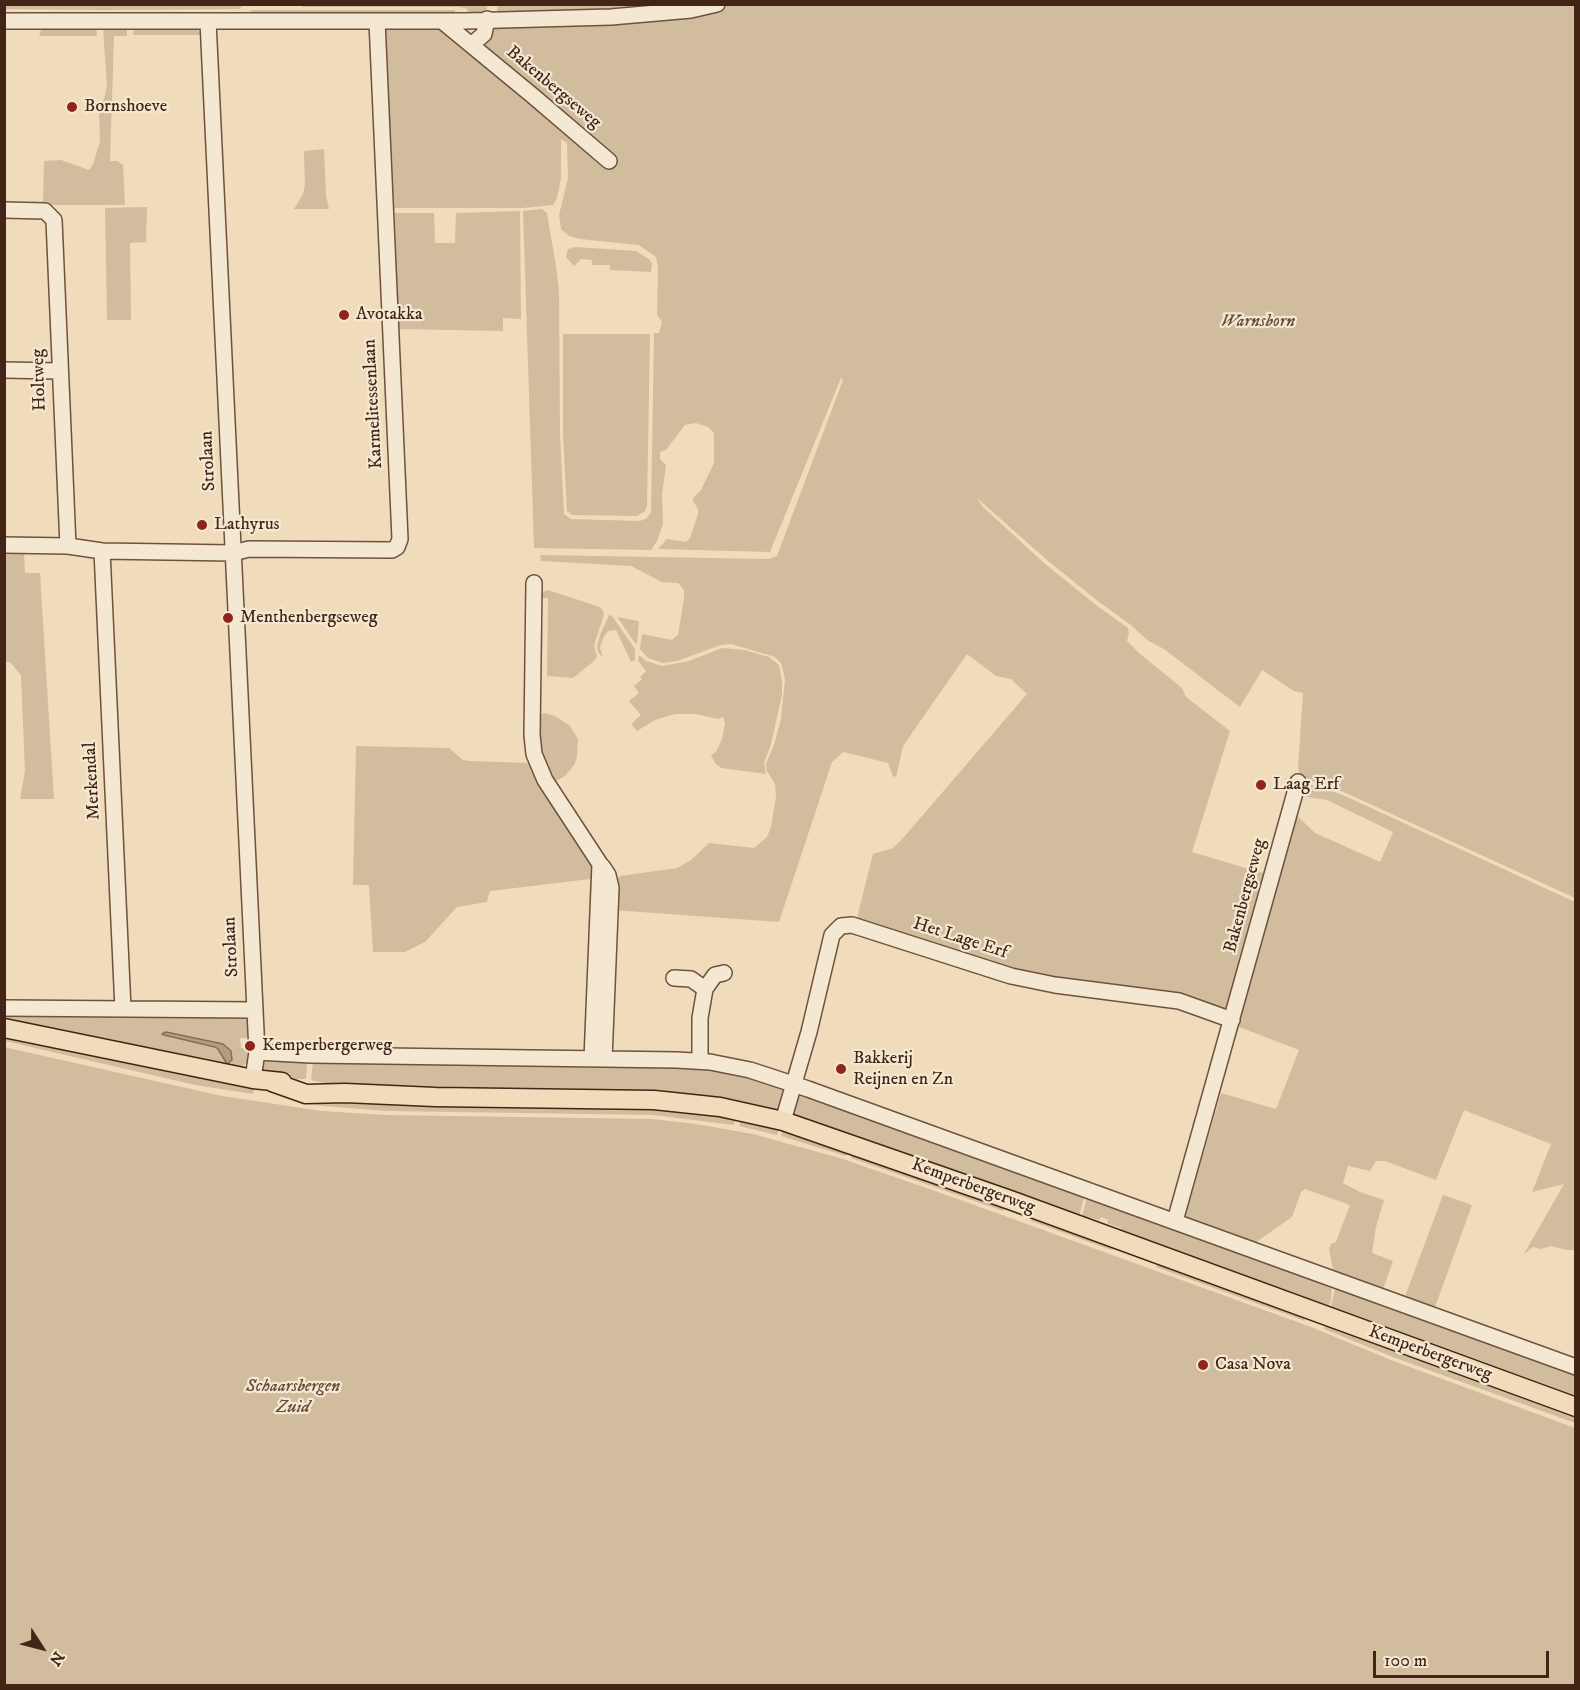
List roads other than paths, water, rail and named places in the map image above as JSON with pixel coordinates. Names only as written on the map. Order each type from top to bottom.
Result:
[{"type":"main road","name":"Kemperbergerweg","points":[[4,1028],[272,1082],[306,1094],[645,1099],[720,1107],[783,1121],[999,1196],[1575,1407]]},
{"type":"street","name":"Bakenbergseweg","points":[[4,21],[488,20],[610,17],[691,10],[717,4]]},
{"type":"street","points":[[471,45],[483,34],[488,20]]},
{"type":"street","name":"Strolaan","points":[[208,21],[257,1052],[253,1079]]},
{"type":"street","name":"Karmelitessenlaan","points":[[233,553],[249,549],[392,550],[400,539],[377,21]]},
{"type":"street","name":"Bakenbergseweg","points":[[442,21],[609,161]]},
{"type":"street","name":"Holtweg","points":[[4,210],[45,211],[54,220],[68,546]]},
{"type":"street","points":[[4,370],[59,371]]},
{"type":"street","points":[[4,545],[68,546],[102,551],[233,553]]},
{"type":"street","name":"Merkendal","points":[[102,551],[123,1009]]},
{"type":"street","points":[[534,583],[532,735],[534,754],[545,780],[603,871],[598,1059]]},
{"type":"street","name":"Bakenbergseweg","points":[[1232,1020],[1298,782]]},
{"type":"street","name":"Het Lage Erf","points":[[794,1084],[832,935],[835,930],[846,925],[1011,976],[1055,985],[1179,1001],[1232,1020]]},
{"type":"street","points":[[700,1061],[700,1018],[705,989],[715,975],[724,974]]},
{"type":"street","points":[[674,978],[691,979],[705,989]]},
{"type":"street","points":[[4,1008],[255,1010]]},
{"type":"street","points":[[1175,1221],[1232,1020]]},
{"type":"street","name":"Kemperbergerweg","points":[[257,1052],[311,1055],[700,1061],[750,1070],[1175,1221],[1575,1367]]},
{"type":"street","points":[[783,1121],[794,1084]]},
{"type":"place","name":"Bornshoeve","points":[[72,107]]},
{"type":"place","name":"Avotakka","points":[[344,315]]},
{"type":"place","name":"Lathyrus","points":[[202,525]]},
{"type":"place","name":"Menthenbergseweg","points":[[228,618]]},
{"type":"place","name":"Laag Erf","points":[[1261,785]]},
{"type":"place","name":"Kemperbergerweg","points":[[250,1046]]},
{"type":"place","name":"Bakkerij Reijnen en Zn","points":[[841,1069]]},
{"type":"place","name":"Casa Nova","points":[[1203,1365]]},
{"type":"park label","name":"Warnsborn","points":[[1258,322]]},
{"type":"park label","name":"Schaarsbergen Zuid","points":[[293,1397]]}]
